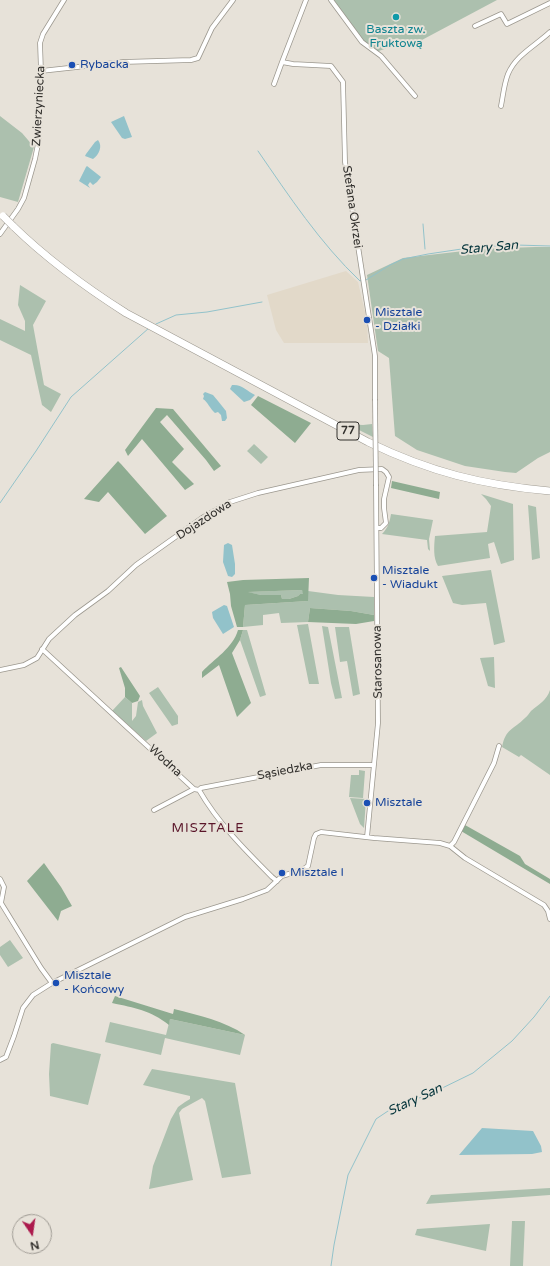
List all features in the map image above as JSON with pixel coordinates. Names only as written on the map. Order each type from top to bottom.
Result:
[{"type":"main road","name":"77","points":[[1,215],[51,261],[69,275],[107,300],[159,331],[368,442],[409,461],[449,475],[484,483],[550,492]]},
{"type":"street","name":"Zwierzyniecka","points":[[0,234],[24,198],[38,147],[41,71],[40,44],[43,34],[64,0]]},
{"type":"street","points":[[41,71],[123,62],[191,60],[198,58],[212,28],[233,0]]},
{"type":"street","points":[[274,84],[306,0]]},
{"type":"street","points":[[331,0],[362,42],[381,56],[415,96]]},
{"type":"street","points":[[475,26],[501,14],[507,24],[550,3]]},
{"type":"street","points":[[501,106],[507,75],[514,62],[550,32]]},
{"type":"street","name":"Stefana Okrzei","points":[[282,62],[331,66],[342,82],[345,162],[375,356],[376,486]]},
{"type":"street","name":"Dojazdowa","points":[[0,670],[24,665],[37,658],[49,639],[75,615],[108,591],[136,565],[202,518],[230,502],[258,493],[359,470],[382,469],[389,477],[384,499],[386,523],[381,528],[377,528]]},
{"type":"street","name":"Starosanowa","points":[[367,837],[377,745],[378,715],[376,486]]},
{"type":"street","name":"Wodna","points":[[42,649],[196,789],[231,834],[272,877],[277,880]]},
{"type":"street","points":[[450,846],[454,842],[494,763],[499,746]]},
{"type":"street","name":"Sąsiedzka","points":[[154,810],[196,789],[209,786],[321,765],[374,765]]},
{"type":"street","points":[[0,1060],[6,1057],[23,1008],[33,995],[52,983],[185,917],[267,890],[282,876],[302,870],[308,866],[316,834],[321,832],[440,843],[450,846],[465,858],[544,904],[550,919]]},
{"type":"street","points":[[0,879],[4,887],[2,903],[41,968],[52,983]]},
{"type":"shaded area","points":[[346,271],[358,282],[367,321],[368,343],[284,343],[276,330],[267,295]]},
{"type":"green space","points":[[329,0],[497,0],[420,41],[403,45],[400,42],[393,43],[393,46],[373,53],[363,45]]},
{"type":"green space","points":[[0,116],[22,133],[34,147],[18,202],[0,197]]},
{"type":"green space","points":[[550,247],[550,452],[538,458],[516,473],[505,472],[465,466],[417,450],[395,436],[389,358],[378,351],[367,275],[403,258],[481,249]]},
{"type":"green space","points":[[20,285],[46,301],[33,325],[44,385],[61,394],[51,412],[42,405],[31,355],[0,340],[0,319],[25,331],[25,321],[18,305]]},
{"type":"green space","points":[[258,396],[311,423],[295,443],[251,405]]},
{"type":"green space","points":[[156,408],[173,409],[221,466],[214,471],[167,415],[160,422],[184,449],[172,462],[194,484],[185,490],[142,439],[128,456],[125,450]]},
{"type":"green space","points":[[347,424],[372,424],[373,437]]},
{"type":"green space","points":[[254,444],[268,457],[261,464],[247,451]]},
{"type":"green space","points":[[118,461],[167,516],[145,534],[108,492],[99,502],[84,499]]},
{"type":"green space","points":[[392,481],[440,492],[439,499],[391,488]]},
{"type":"green space","points":[[481,494],[513,504],[514,560],[501,564],[494,542],[488,544],[490,558],[438,566],[436,563],[434,548],[435,536],[487,532],[491,506]]},
{"type":"green space","points":[[528,505],[536,507],[540,558],[532,560]]},
{"type":"green space","points":[[391,514],[433,520],[429,539],[430,551],[428,549],[427,540],[382,534],[386,529]]},
{"type":"green space","points":[[491,570],[505,642],[494,645],[486,603],[462,605],[453,603],[442,576]]},
{"type":"green space","points":[[309,578],[308,601],[245,605],[243,627],[237,627],[231,606],[227,582],[243,580]],"holes":[[[302,590],[303,594],[289,599],[282,599],[281,595],[261,595],[248,592]]]},
{"type":"green space","points":[[302,590],[304,594],[300,594],[289,599],[282,599],[281,595],[261,595],[246,592]]},
{"type":"green space","points":[[308,591],[338,595],[374,597],[374,615],[351,611],[310,608],[308,622],[281,623],[279,613],[263,615],[263,625],[243,627],[245,605],[308,601]]},
{"type":"green space","points":[[310,608],[351,611],[374,615],[374,621],[356,624],[308,622]]},
{"type":"green space","points":[[308,624],[319,684],[309,684],[297,625]]},
{"type":"green space","points":[[322,626],[328,627],[342,698],[335,699]]},
{"type":"green space","points":[[335,627],[349,627],[360,694],[353,696],[347,661],[340,662]]},
{"type":"green space","points":[[238,630],[243,630],[240,640],[232,653],[251,703],[237,717],[219,665],[202,678],[202,672],[228,648]]},
{"type":"green space","points":[[243,630],[247,630],[266,695],[260,697],[240,640]]},
{"type":"green space","points":[[494,657],[495,688],[488,686],[480,658]]},
{"type":"green space","points":[[121,667],[140,696],[138,701],[132,703],[125,697],[125,688],[119,668]]},
{"type":"green space","points":[[158,687],[178,716],[178,724],[172,726],[149,693]]},
{"type":"green space","points":[[550,690],[550,775],[521,755],[519,757],[502,747],[510,730],[545,699]]},
{"type":"green space","points":[[125,697],[132,703],[132,721],[136,716],[138,702],[142,700],[143,706],[157,733],[146,741],[112,711]]},
{"type":"green space","points":[[359,770],[365,771],[363,798],[349,797],[351,775],[359,775]]},
{"type":"green space","points":[[350,798],[366,799],[364,828],[360,824]]},
{"type":"green space","points":[[465,825],[520,856],[525,864],[550,879],[550,884],[461,831]]},
{"type":"green space","points":[[44,863],[72,906],[61,911],[58,921],[27,881]]},
{"type":"green space","points":[[10,940],[23,958],[8,967],[0,955],[0,947]]},
{"type":"green space","points":[[115,996],[173,1014],[174,1009],[202,1016],[220,1022],[245,1035],[170,1019],[169,1025],[149,1013],[112,1003]]},
{"type":"green space","points":[[170,1019],[245,1035],[240,1055],[165,1038],[161,1055],[105,1042],[110,1022],[166,1035]]},
{"type":"green space","points":[[53,1043],[101,1054],[88,1105],[50,1096],[49,1074],[51,1044]]},
{"type":"green space","points":[[152,1069],[235,1083],[251,1174],[222,1178],[205,1101],[202,1098],[182,1109],[179,1113],[193,1180],[149,1189],[153,1166],[171,1119],[178,1107],[190,1099],[190,1096],[143,1085]]},
{"type":"green space","points":[[550,1188],[550,1195],[426,1204],[431,1195]]},
{"type":"green space","points":[[512,1221],[525,1221],[523,1266],[510,1266]]},
{"type":"green space","points":[[490,1224],[486,1251],[415,1235],[417,1229]]},
{"type":"water","points":[[124,116],[132,137],[125,139],[122,138],[111,122]]},
{"type":"water","points":[[98,140],[100,150],[97,155],[93,159],[85,156],[95,142]]},
{"type":"water","points":[[87,166],[101,177],[93,185],[90,182],[88,185],[90,188],[79,181]]},
{"type":"water","points":[[232,385],[242,387],[255,395],[250,400],[244,402],[230,389]]},
{"type":"water","points":[[205,392],[213,395],[226,411],[227,418],[225,421],[222,421],[221,415],[218,412],[215,413],[203,399],[203,394]]},
{"type":"water","points":[[228,543],[232,545],[235,564],[235,574],[232,577],[228,576],[223,562],[224,545]]},
{"type":"water","points":[[224,605],[227,606],[234,627],[223,634],[213,618],[212,612]]},
{"type":"water","points":[[482,1128],[533,1131],[541,1146],[542,1152],[532,1154],[459,1155]]},
{"type":"waterway","points":[[258,151],[318,235],[345,266],[360,281],[362,280]]},
{"type":"waterway","points":[[423,224],[425,249]]},
{"type":"waterway","name":"Stary San","points":[[366,280],[403,259],[428,254],[475,247],[516,245],[550,246]]},
{"type":"waterway","points":[[156,324],[176,315],[207,312],[262,302]]},
{"type":"waterway","points":[[0,503],[71,397],[149,328]]},
{"type":"waterway","name":"Stary San","points":[[331,1266],[348,1175],[376,1119],[394,1107],[430,1094],[473,1073],[512,1041],[534,1017],[550,996]]},
{"type":"place","name":"Baszta zw. Fruktową","points":[[396,17]]},
{"type":"place","name":"Rybacka","points":[[72,65]]},
{"type":"place","name":"Misztale - Działki","points":[[367,320]]},
{"type":"place","name":"Misztale - Wiadukt","points":[[374,578]]},
{"type":"place","name":"Misztale","points":[[367,803]]},
{"type":"place","name":"Misztale I","points":[[282,873]]},
{"type":"place","name":"Misztale - Końcowy","points":[[56,983]]},
{"type":"district","name":"MISZTALE","points":[[208,829]]}]
